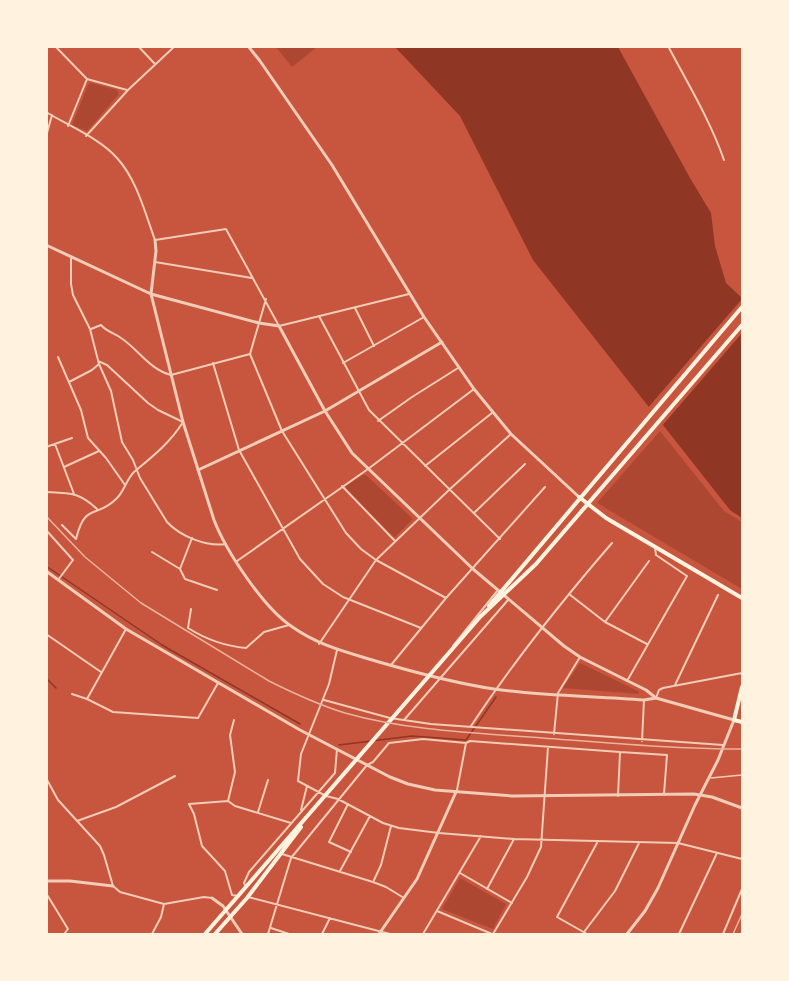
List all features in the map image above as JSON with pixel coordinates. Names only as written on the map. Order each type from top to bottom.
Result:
[{"type":"main road","points":[[205,934],[480,617],[579,497],[742,307]]},
{"type":"main road","points":[[480,617],[536,564],[742,325]]},
{"type":"main road","points":[[579,497],[606,518],[742,598]]},
{"type":"main road","points":[[742,687],[734,720],[742,722]]},
{"type":"main road","points":[[216,934],[282,854],[315,807]]},
{"type":"street","points":[[55,46],[87,79],[128,90]]},
{"type":"street","points":[[138,46],[155,64]]},
{"type":"street","points":[[86,136],[128,90],[174,46]]},
{"type":"street","points":[[248,46],[332,165],[424,317],[474,389],[511,434],[579,497]]},
{"type":"street","points":[[668,46],[711,126],[724,160]]},
{"type":"street","points":[[68,126],[87,79]]},
{"type":"street","points":[[46,112],[109,151],[122,164],[137,190],[155,240],[151,294],[183,422],[214,520],[237,561],[265,601],[289,625],[319,644],[440,680],[495,689],[644,700],[656,698]]},
{"type":"street","points":[[47,133],[52,115]]},
{"type":"street","points":[[155,240],[226,229],[325,411],[352,453],[368,469],[473,568],[580,657],[646,690],[656,698],[734,720],[658,888],[627,934]]},
{"type":"street","points":[[46,245],[151,294],[259,323],[279,326],[411,294]]},
{"type":"street","points":[[71,257],[73,295],[90,329],[98,363],[111,391],[122,442],[137,471],[172,528],[192,538],[215,544],[227,544]]},
{"type":"street","points":[[155,262],[254,279]]},
{"type":"street","points":[[266,299],[250,354],[282,431],[345,533],[376,560],[446,598]]},
{"type":"street","points":[[354,307],[374,346]]},
{"type":"street","points":[[319,316],[369,410],[500,538]]},
{"type":"street","points":[[343,363],[424,317]]},
{"type":"street","points":[[90,329],[101,325],[122,339],[144,360],[171,375],[250,354]]},
{"type":"street","points":[[198,470],[325,411],[442,342]]},
{"type":"street","points":[[58,357],[81,410],[88,438],[125,484]]},
{"type":"street","points":[[69,382],[92,370],[98,363]]},
{"type":"street","points":[[98,363],[107,365],[158,410],[183,422]]},
{"type":"street","points":[[213,363],[239,450],[282,529],[308,570],[323,584],[349,600],[421,628]]},
{"type":"street","points":[[378,421],[459,367]]},
{"type":"street","points":[[237,561],[368,469],[474,389]]},
{"type":"street","points":[[425,466],[492,413]]},
{"type":"street","points":[[62,525],[76,539],[81,521],[117,498],[125,484],[159,452],[183,422]]},
{"type":"street","points":[[319,644],[376,560],[511,434]]},
{"type":"street","points":[[46,447],[72,438]]},
{"type":"street","points":[[55,444],[74,494]]},
{"type":"street","points":[[64,467],[99,451]]},
{"type":"street","points":[[475,513],[525,464]]},
{"type":"street","points":[[342,486],[395,541]]},
{"type":"street","points":[[390,665],[545,487]]},
{"type":"street","points":[[46,492],[60,491],[86,498],[97,509]]},
{"type":"street","points":[[46,530],[73,560],[58,580]]},
{"type":"street","points":[[192,538],[180,569],[185,579],[217,590]]},
{"type":"street","points":[[471,727],[495,689],[542,626],[612,543]]},
{"type":"street","points":[[627,681],[687,576],[656,555],[654,546]]},
{"type":"street","points":[[152,552],[180,569]]},
{"type":"street","points":[[605,622],[649,561]]},
{"type":"street","points":[[46,571],[126,629],[308,734],[408,784],[456,792],[545,797],[700,795],[742,808]]},
{"type":"street","points":[[390,718],[428,676],[498,590]]},
{"type":"street","points":[[568,594],[605,622],[647,644]]},
{"type":"street","points":[[675,685],[718,595]]},
{"type":"street","points":[[404,720],[509,599]]},
{"type":"street","points":[[191,609],[188,628],[207,639],[233,647],[246,648],[264,632],[289,625]]},
{"type":"street","points":[[87,699],[126,629]]},
{"type":"street","points":[[46,634],[102,673]]},
{"type":"street","points":[[337,650],[324,700],[308,734],[302,754],[298,781],[319,792],[391,826],[439,833],[542,840],[678,843],[742,859]]},
{"type":"street","points":[[555,734],[558,693],[580,657]]},
{"type":"street","points":[[656,698],[659,690],[675,685],[742,673]]},
{"type":"street","points":[[72,694],[113,712],[198,718],[218,683]]},
{"type":"street","points":[[324,700],[404,720],[478,728],[723,746]]},
{"type":"street","points":[[642,741],[644,700]]},
{"type":"street","points":[[228,801],[235,772],[230,735],[234,720]]},
{"type":"street","points":[[357,760],[366,751],[371,739]]},
{"type":"street","points":[[268,934],[291,858],[338,799],[389,743],[423,740],[466,743],[470,741],[668,755],[664,794]]},
{"type":"street","points":[[380,933],[417,879],[439,833],[456,792],[466,743]]},
{"type":"street","points":[[437,911],[493,934],[534,862],[542,840],[548,747]]},
{"type":"street","points":[[246,887],[244,883],[249,872],[335,773],[337,749]]},
{"type":"street","points":[[618,796],[620,752]]},
{"type":"street","points":[[709,778],[742,775]]},
{"type":"street","points":[[76,821],[116,807],[175,776]]},
{"type":"street","points":[[46,778],[58,800],[100,846],[113,886],[120,892],[164,904],[204,897],[212,898],[226,910],[242,934]]},
{"type":"street","points":[[258,813],[268,780]]},
{"type":"street","points":[[301,811],[308,786]]},
{"type":"street","points":[[238,896],[232,895],[225,871],[202,846],[194,814],[189,804],[228,801],[235,806],[291,823]]},
{"type":"street","points":[[348,804],[329,842],[351,852]]},
{"type":"street","points":[[340,872],[370,816]]},
{"type":"street","points":[[373,882],[381,865],[391,826]]},
{"type":"street","points":[[423,934],[481,836]]},
{"type":"street","points":[[487,889],[514,838]]},
{"type":"street","points":[[598,841],[557,917],[586,933],[615,891],[639,842]]},
{"type":"street","points":[[679,934],[717,853]]},
{"type":"street","points":[[282,854],[373,882],[404,898]]},
{"type":"street","points":[[459,873],[512,903]]},
{"type":"street","points":[[46,881],[113,886]]},
{"type":"street","points":[[723,934],[742,889]]},
{"type":"street","points":[[46,893],[68,929],[64,934]]},
{"type":"street","points":[[248,897],[390,934]]},
{"type":"street","points":[[152,934],[161,917],[164,904]]},
{"type":"street","points":[[322,934],[330,918]]},
{"type":"street","points":[[270,928],[289,934]]},
{"type":"shaded area","points":[[276,47],[317,47],[292,67]]},
{"type":"shaded area","points":[[395,47],[618,47],[711,213],[715,246],[726,283],[742,298],[742,518],[730,510],[533,260],[460,116]]},
{"type":"shaded area","points":[[91,83],[117,90],[119,94],[87,131],[72,125],[88,85]]},
{"type":"shaded area","points":[[660,431],[724,511],[742,522],[742,589],[597,503]]},
{"type":"shaded area","points":[[366,475],[413,519],[396,536],[394,537],[346,489],[346,486]]},
{"type":"shaded area","points":[[580,663],[638,691],[639,694],[563,688]]},
{"type":"shaded area","points":[[460,878],[506,904],[493,929],[442,909]]},
{"type":"pier","points":[[742,299],[742,333],[661,427],[646,410]]},
{"type":"waterway","points":[[46,566],[162,645],[300,724]]},
{"type":"waterway","points":[[46,678],[56,688]]},
{"type":"waterway","points":[[339,745],[412,736],[466,740],[496,697]]},
{"type":"railway","points":[[46,516],[85,557],[141,603],[269,681],[335,710],[394,724],[443,730],[642,745],[742,749]]},
{"type":"railway","points":[[733,934],[742,914]]}]
